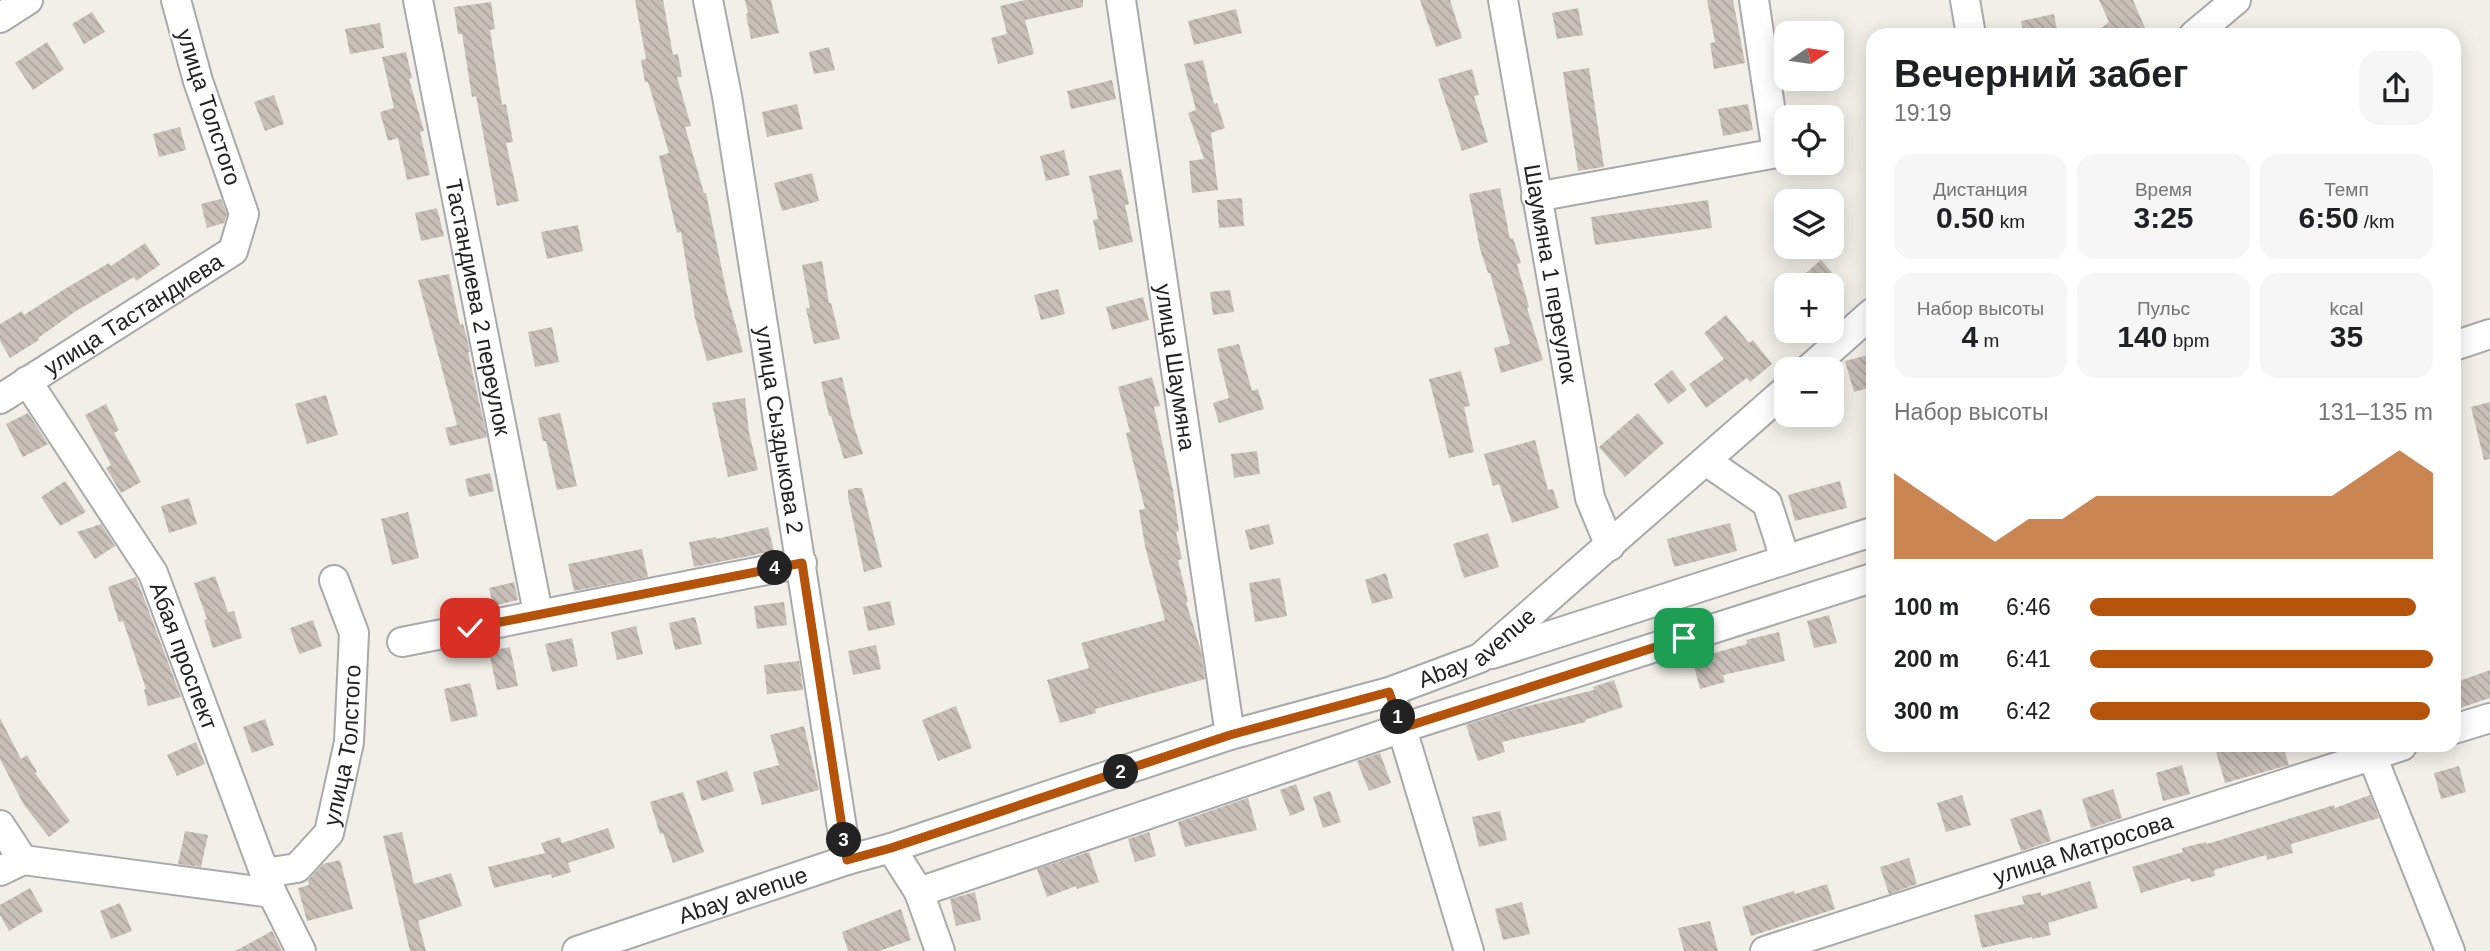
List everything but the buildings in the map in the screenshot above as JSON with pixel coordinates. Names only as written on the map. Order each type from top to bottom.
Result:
[{"type":"street","points":[[0,18],[28,0]]},
{"type":"street","name":"улица Толстого","points":[[176,0],[198,81],[244,214]]},
{"type":"street","name":"Тастандиева 2 переулок","points":[[418,0],[538,613]]},
{"type":"street","name":"улица Сыздыкова 2","points":[[708,0],[727,96],[847,860]]},
{"type":"street","name":"улица Шаумяна","points":[[1121,0],[1230,735]]},
{"type":"street","name":"Шаумяна 1 переулок","points":[[1503,0],[1590,498],[1610,546]]},
{"type":"street","points":[[1536,197],[1777,153],[1754,0]]},
{"type":"street","points":[[1965,0],[1970,28]]},
{"type":"street","points":[[2202,28],[2236,0]]},
{"type":"street","name":"улица Тастандиева","points":[[0,400],[233,251],[244,214]]},
{"type":"street","points":[[1822,357],[1866,318]]},
{"type":"street","points":[[2461,344],[2490,334]]},
{"type":"street","name":"Абая проспект","points":[[27,381],[153,573],[268,883],[301,951]]},
{"type":"street","name":"Abay avenue","points":[[577,951],[1230,735],[1389,692],[1480,658],[1774,401]]},
{"type":"street","points":[[1706,461],[1768,503],[1783,560]]},
{"type":"street","points":[[1480,658],[1866,534]]},
{"type":"street","points":[[402,642],[802,563]]},
{"type":"street","name":"улица Толстого","points":[[11,865],[268,883],[297,868],[329,833],[349,742],[354,633],[334,580]]},
{"type":"street","points":[[919,892],[1402,728],[1866,580]]},
{"type":"street","points":[[1389,692],[1469,951]]},
{"type":"street","points":[[2461,727],[2490,718]]},
{"type":"street","name":"улица Матросова","points":[[1765,951],[2364,752]]},
{"type":"street","points":[[2371,752],[2451,951]]},
{"type":"street","points":[[0,825],[11,865]]},
{"type":"street","points":[[891,848],[919,892],[940,951]]},
{"type":"route","points":[[470,628],[802,563],[847,860],[891,848],[1230,735],[1389,692],[1402,728],[1684,638]]}]
